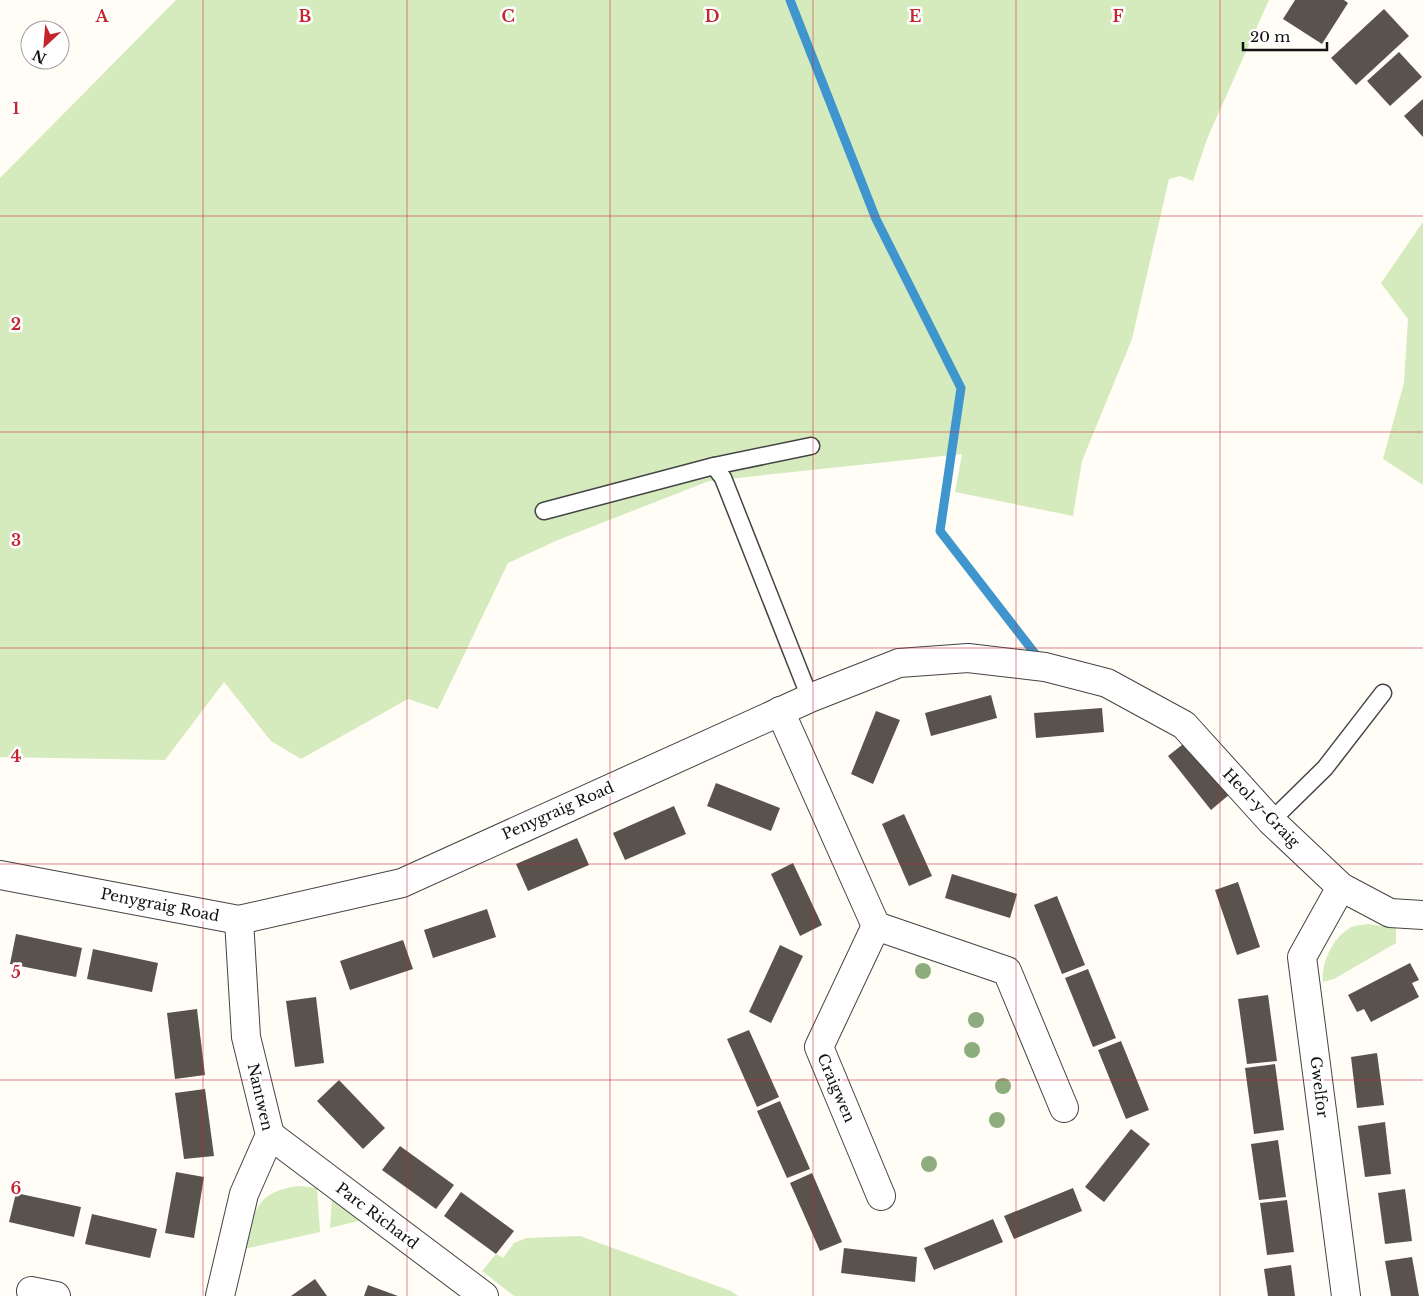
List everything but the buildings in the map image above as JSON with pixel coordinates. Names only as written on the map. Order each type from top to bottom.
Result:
[{"type":"street","name":"Penygraig Road","points":[[0,875],[239,920],[402,883],[780,710],[899,663],[968,658],[1045,667],[1107,683]]},
{"type":"street","name":"Heol-y-Graig","points":[[1107,683],[1184,725],[1271,821],[1341,887],[1390,913],[1423,915]]},
{"type":"street","points":[[780,710],[876,926],[1007,971],[1064,1108]]},
{"type":"street","name":"Gwelfor","points":[[1341,887],[1302,957],[1346,1296]]},
{"type":"street","name":"Nantwen","points":[[220,1296],[244,1194],[270,1135],[246,1038],[239,920]]},
{"type":"street","name":"Craigwen","points":[[876,926],[819,1047],[881,1196]]},
{"type":"street","name":"Parc Richard","points":[[270,1135],[484,1296]]},
{"type":"lane","points":[[544,511],[714,466],[811,446]]},
{"type":"lane","points":[[714,466],[723,478],[810,698]]},
{"type":"lane","points":[[1271,821],[1325,768],[1383,693]]},
{"type":"green space","points":[[176,0],[1269,0],[1207,139],[1193,181],[1180,176],[1169,179],[1132,339],[1082,461],[1073,516],[955,492],[962,454],[709,481],[558,540],[508,563],[438,709],[408,699],[301,759],[271,741],[224,682],[165,760],[0,757],[0,178]]},
{"type":"green space","points":[[1423,222],[1423,485],[1383,459],[1404,383],[1408,319],[1381,283]]},
{"type":"green space","points":[[1368,924],[1396,928],[1396,943],[1334,979],[1323,982],[1326,960],[1337,939],[1350,928]]},
{"type":"green space","points":[[300,1186],[317,1188],[320,1232],[244,1249],[250,1224],[259,1205],[274,1192]]},
{"type":"green space","points":[[332,1198],[362,1220],[330,1228]]},
{"type":"green space","points":[[580,1236],[731,1291],[738,1296],[514,1296],[482,1271],[496,1254],[503,1258],[514,1243],[526,1238]]},
{"type":"waterway","points":[[790,0],[876,219],[961,388],[940,531],[1040,660]]}]
